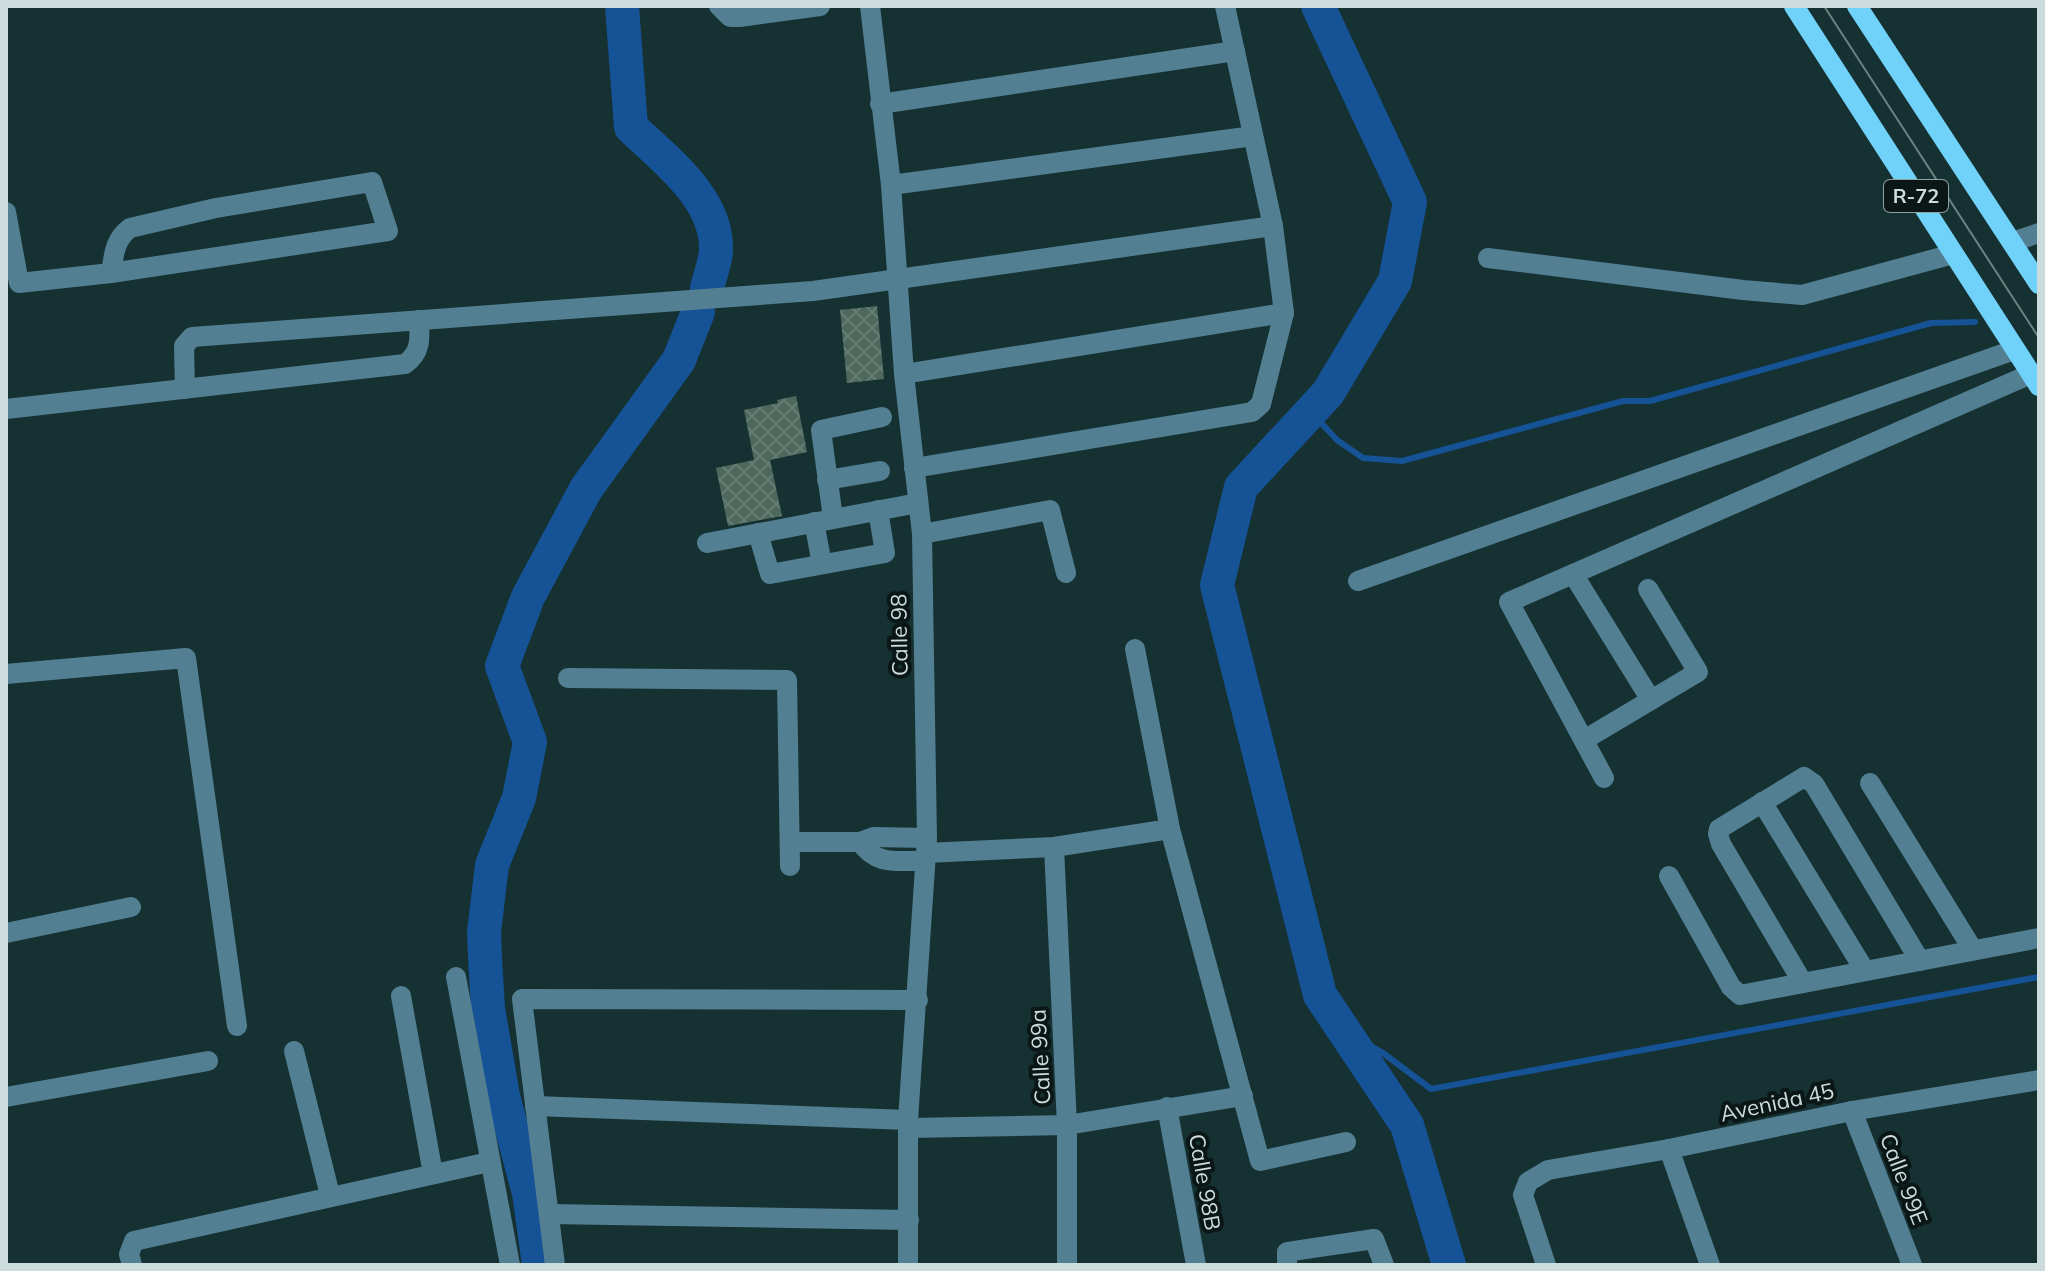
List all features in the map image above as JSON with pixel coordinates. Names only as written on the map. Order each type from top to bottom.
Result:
[{"type":"main road","name":"R-72","points":[[1794,6],[2035,380]]},
{"type":"main road","name":"R-72","points":[[1857,6],[2039,284]]},
{"type":"main road","points":[[1870,6],[1887,55]]},
{"type":"street","points":[[719,6],[730,17],[820,6]]},
{"type":"street","name":"Calle 98","points":[[870,6],[891,185],[904,374],[922,534],[926,851],[908,1124],[908,1265]]},
{"type":"street","points":[[914,468],[1252,412],[1261,404],[1284,313],[1273,226],[1225,6]]},
{"type":"street","points":[[880,104],[1235,51]]},
{"type":"street","points":[[891,185],[1253,136]]},
{"type":"street","points":[[6,212],[19,283],[111,273],[388,231],[372,182],[216,208],[130,228],[120,235],[115,246],[111,273]]},
{"type":"street","points":[[185,389],[184,346],[192,337],[813,291],[1273,226]]},
{"type":"street","points":[[2012,242],[2039,233]]},
{"type":"street","points":[[1488,258],[1802,295],[1953,254]]},
{"type":"street","points":[[904,374],[1284,313]]},
{"type":"street","points":[[6,409],[405,364],[414,358],[419,349],[419,320]]},
{"type":"street","points":[[1358,581],[2014,350]]},
{"type":"street","points":[[1604,778],[1509,602],[2035,380]]},
{"type":"street","points":[[822,564],[827,480],[821,430],[882,417]]},
{"type":"street","points":[[827,480],[880,471]]},
{"type":"street","points":[[707,543],[918,503]]},
{"type":"street","points":[[758,533],[769,574],[885,553],[878,510]]},
{"type":"street","points":[[922,534],[1050,510],[1066,573]]},
{"type":"street","points":[[1573,574],[1651,700]]},
{"type":"street","points":[[1584,740],[1698,672],[1648,589]]},
{"type":"street","points":[[1135,649],[1170,829],[1260,1161],[1346,1142]]},
{"type":"street","points":[[6,674],[186,658],[237,1026]]},
{"type":"street","points":[[568,678],[787,680],[790,866]]},
{"type":"street","points":[[1803,983],[1719,840],[1719,829],[1804,777],[1812,781],[1920,961]]},
{"type":"street","points":[[1870,783],[1973,950]]},
{"type":"street","points":[[1762,802],[1865,971]]},
{"type":"street","points":[[790,842],[860,842],[870,856],[879,859],[926,851],[1054,847],[1170,829]]},
{"type":"street","name":"Calle 99a","points":[[1054,847],[1067,1125],[1067,1265]]},
{"type":"street","points":[[1669,876],[1736,992],[1746,995],[2039,938]]},
{"type":"street","points":[[6,933],[131,907]]},
{"type":"street","points":[[456,977],[510,1265]]},
{"type":"street","points":[[401,996],[433,1174]]},
{"type":"street","points":[[555,1265],[522,999],[918,1000]]},
{"type":"street","points":[[294,1051],[330,1195]]},
{"type":"street","points":[[6,1097],[208,1061]]},
{"type":"street","name":"Avenida 45","points":[[1546,1265],[1523,1195],[1528,1182],[1548,1170],[1669,1149],[1852,1111],[2039,1080]]},
{"type":"street","points":[[535,1106],[908,1124],[1067,1125],[1243,1096]]},
{"type":"street","name":"Calle 98B","points":[[1167,1107],[1196,1265]]},
{"type":"street","name":"Calle 99E","points":[[1852,1111],[1912,1265]]},
{"type":"street","points":[[1669,1149],[1710,1265]]},
{"type":"street","points":[[132,1265],[129,1254],[134,1241],[489,1162]]},
{"type":"street","points":[[549,1214],[909,1220]]},
{"type":"street","points":[[1287,1265],[1287,1252],[1374,1239],[1384,1265]]},
{"type":"building","points":[[877,306],[884,379],[847,383],[840,310]]},
{"type":"building","points":[[796,396],[807,452],[770,460],[782,516],[728,526],[716,468],[754,460],[744,410]]},
{"type":"waterway","points":[[622,6],[631,127],[687,182],[708,214],[716,251],[707,288]]},
{"type":"waterway","points":[[1318,6],[1410,202],[1395,281],[1328,393],[1241,487],[1217,585],[1320,995],[1407,1125],[1449,1265]]},
{"type":"waterway","points":[[539,1265],[529,1193],[503,1096],[488,1008],[484,932],[492,865],[519,798],[530,742],[502,666],[528,597],[586,489],[679,360],[698,312]]},
{"type":"waterway","points":[[1311,412],[1337,440],[1363,458],[1402,461],[1623,401],[1650,401],[1931,323],[1975,322]]},
{"type":"waterway","points":[[1345,1032],[1383,1053],[1431,1089],[2039,977]]},
{"type":"tram line","points":[[1824,6],[2039,338]]}]
